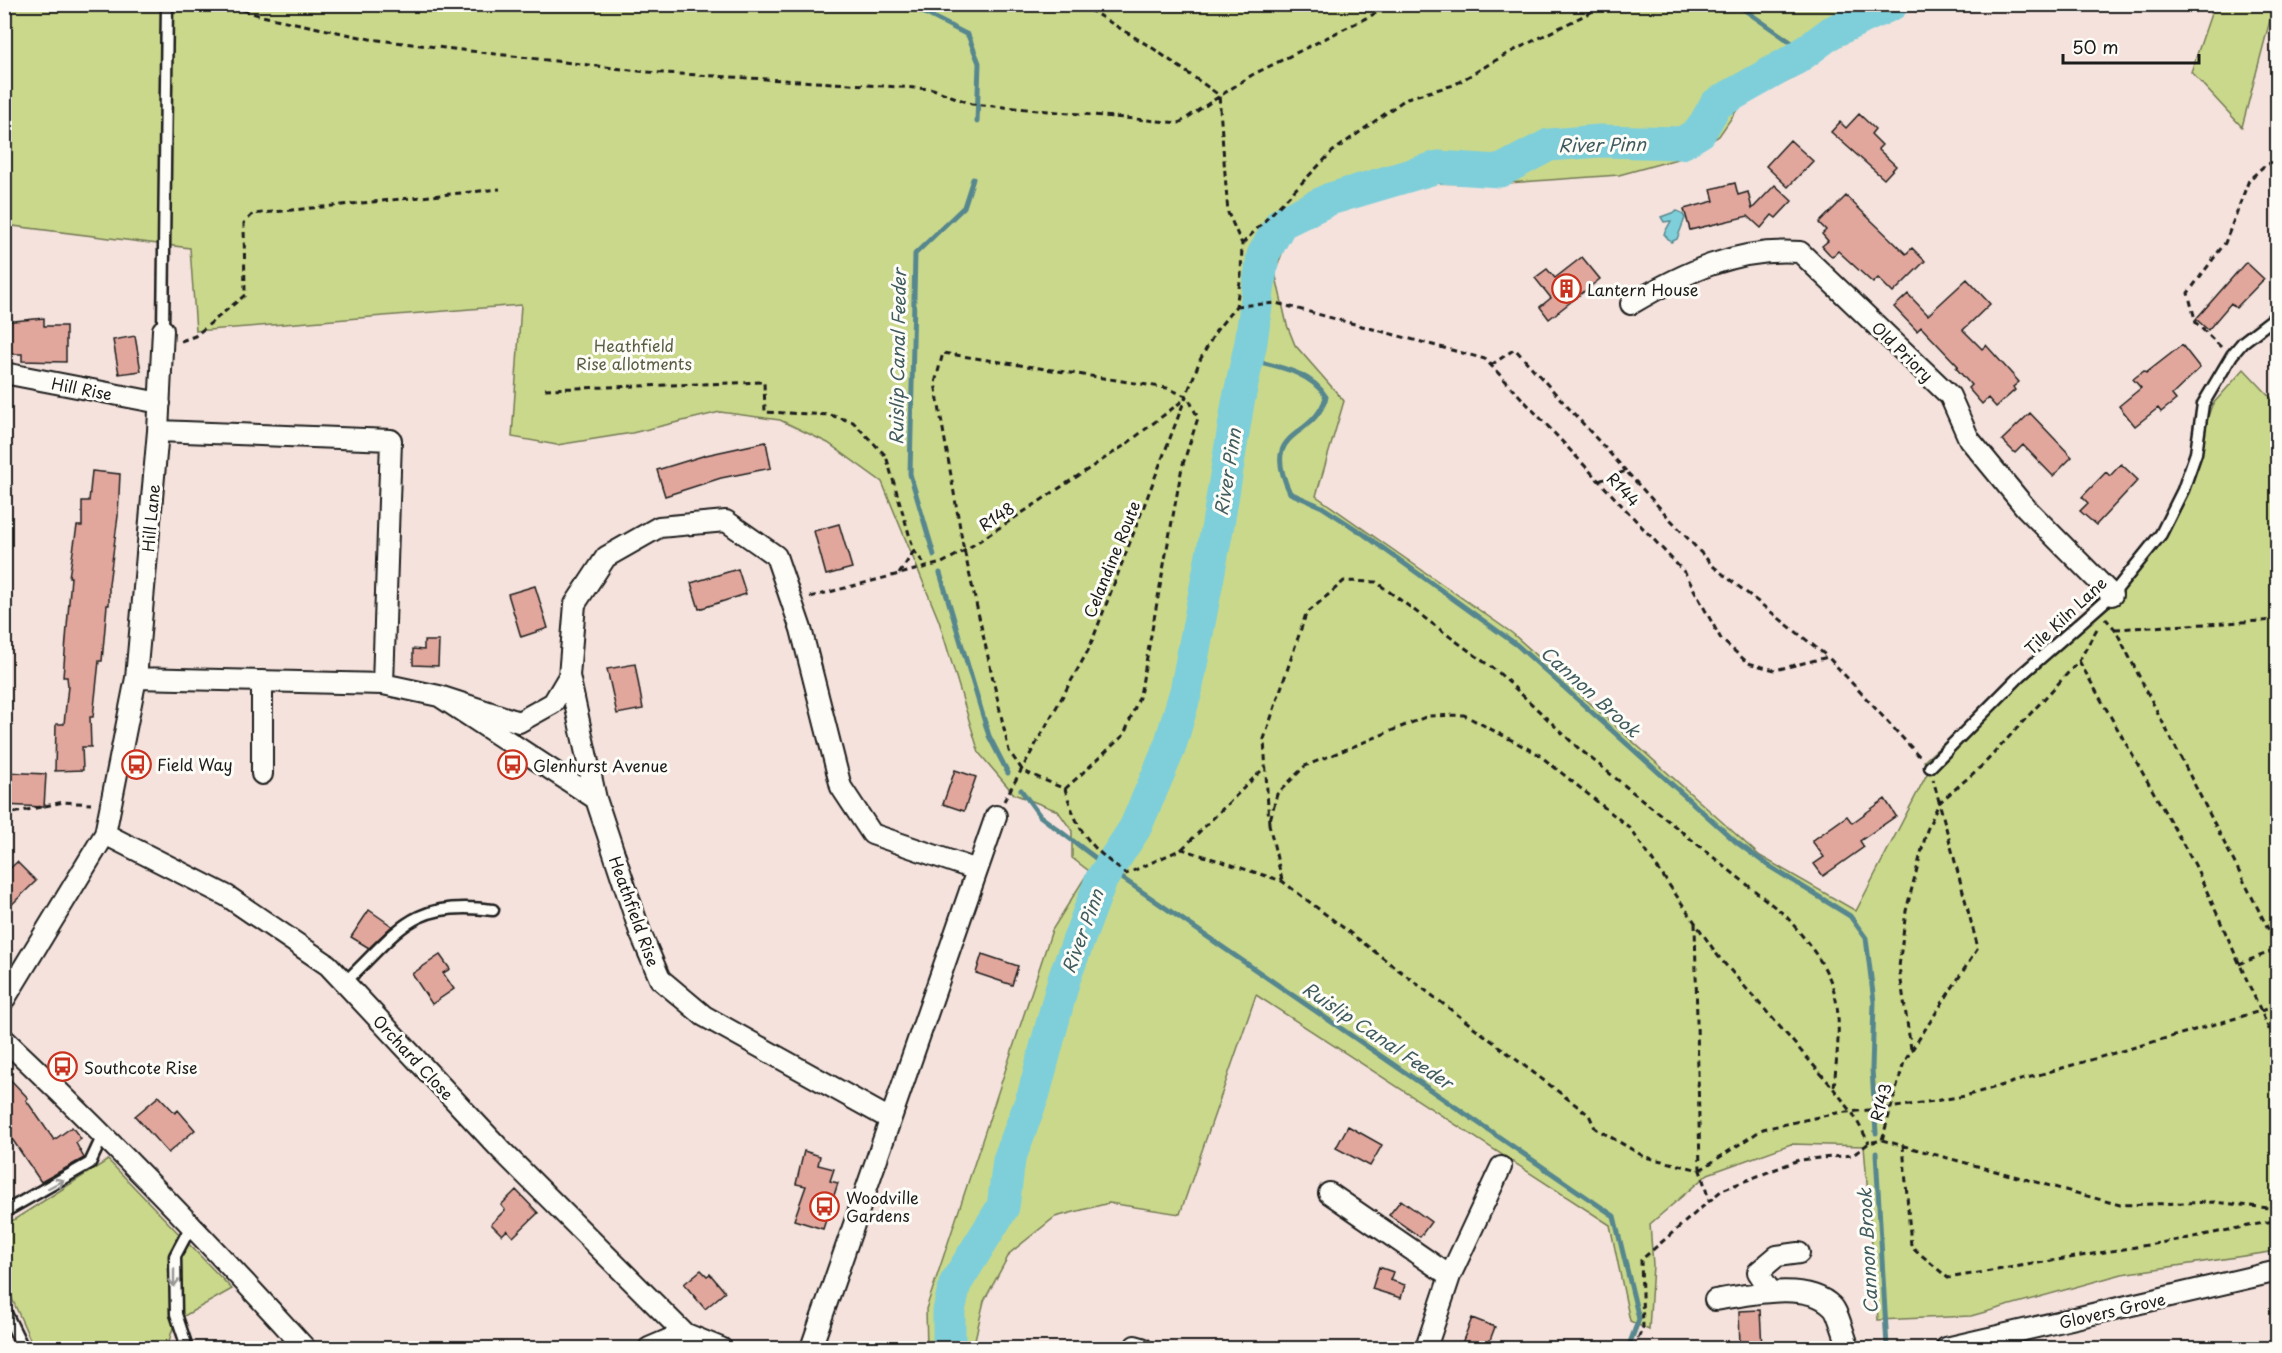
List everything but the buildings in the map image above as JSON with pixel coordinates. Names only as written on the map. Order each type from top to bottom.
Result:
[{"type":"street","name":"Old Priory","points":[[1631,304],[1668,282],[1724,258],[1800,252],[1950,396],[1969,439],[2025,507],[2112,595]]},
{"type":"street","name":"Hill Lane","points":[[4,1000],[105,834],[136,678],[158,431],[163,339]]},
{"type":"street","name":"Hill Rise","points":[[4,373],[160,404]]},
{"type":"street","points":[[158,431],[391,440],[383,684]]},
{"type":"street","points":[[596,799],[569,676],[575,604],[606,557],[659,527],[726,521],[776,556],[792,602],[841,786],[872,834],[977,870]]},
{"type":"street","points":[[136,678],[383,684],[439,696],[519,722],[553,703],[569,676]]},
{"type":"street","points":[[262,681],[262,774]]},
{"type":"street","points":[[439,696],[596,799]]},
{"type":"street","name":"Heathfield Rise","points":[[596,799],[640,932],[660,979],[704,1016],[891,1119]]},
{"type":"street","points":[[811,1348],[996,816]]},
{"type":"street","name":"Orchard Close","points":[[105,834],[227,896],[328,964],[502,1150],[684,1333]]},
{"type":"street","points":[[4,1039],[104,1133],[192,1224],[305,1348]]},
{"type":"street","points":[[1426,1348],[1450,1275],[1501,1167]]},
{"type":"street","points":[[1329,1193],[1450,1275]]},
{"type":"street","points":[[1771,1292],[1758,1272],[1777,1256],[1799,1253]]},
{"type":"street","name":"Glovers Grove","points":[[1946,1348],[2004,1342],[2277,1271]]},
{"type":"street","points":[[1715,1300],[1771,1292],[1811,1293],[1834,1307],[1849,1348]]},
{"type":"street","points":[[649,1348],[684,1333],[721,1348]]},
{"type":"street","points":[[1134,1348],[1135,1346],[1142,1348]]},
{"type":"lane","name":"Hill Lane","points":[[163,339],[167,4]]},
{"type":"lane","name":"Tile Kiln Lane","points":[[1930,767],[2021,675],[2112,595],[2165,525],[2183,490],[2196,453],[2203,404],[2232,355],[2243,342],[2277,315]]},
{"type":"lane","points":[[345,982],[410,920],[446,907],[462,906],[493,910]]},
{"type":"lane","points":[[4,1212],[90,1163],[104,1133]]},
{"type":"lane","points":[[181,1348],[185,1341],[176,1314],[175,1256],[192,1224]]},
{"type":"lane","points":[[4,1309],[23,1348]]},
{"type":"path","points":[[223,4],[262,16],[370,39],[647,72],[933,88],[972,104],[1179,123],[1252,75],[1394,4]]},
{"type":"path","points":[[1080,4],[1154,49],[1219,95]]},
{"type":"path","points":[[1242,244],[1332,152],[1407,98],[1454,85],[1503,56],[1606,4]]},
{"type":"path","points":[[1219,95],[1228,213],[1242,244],[1236,306]]},
{"type":"path","points":[[2232,355],[2207,336],[2196,324],[2188,292],[2225,243],[2249,180],[2265,165],[2277,161]]},
{"type":"path","points":[[163,339],[195,336],[245,295],[243,223],[253,214],[500,189]]},
{"type":"path","name":"R144","points":[[1236,306],[1276,303],[1485,359],[1685,573],[1721,639],[1748,663],[1775,670],[1828,657]]},
{"type":"path","name":"Celandine Route","points":[[996,816],[1089,649],[1188,397],[1200,360],[1216,332],[1236,306]]},
{"type":"path","points":[[1491,365],[1515,349],[1714,567],[1828,657],[1930,767]]},
{"type":"path","points":[[1065,789],[1124,735],[1140,694],[1182,467],[1198,418],[1188,397],[1167,388],[944,353],[935,383],[964,551],[1009,751],[1023,771],[1065,789],[1077,826],[1097,852],[1126,874],[1182,849],[1266,766]]},
{"type":"path","points":[[545,389],[764,382],[765,412],[830,415],[853,422],[886,456],[914,551],[927,567]]},
{"type":"path","name":"R148","points":[[792,602],[942,563],[964,551],[1125,445],[1188,397]]},
{"type":"path","points":[[1599,481],[1626,471]]},
{"type":"path","points":[[899,574],[914,551]]},
{"type":"path","points":[[1282,881],[1269,824],[1264,739],[1306,614],[1344,581],[1376,582],[1500,673],[1577,747],[1786,916],[1813,949],[1835,994],[1838,1021],[1834,1089]]},
{"type":"path","points":[[1911,1051],[1899,967],[1906,911],[1927,830],[1939,803],[1984,764],[2079,661],[2104,617],[2115,629],[2277,948],[2239,964]]},
{"type":"path","points":[[2115,629],[2277,620]]},
{"type":"path","points":[[2079,661],[2195,865],[2277,1050]]},
{"type":"path","points":[[1269,824],[1277,794],[1305,766],[1428,716],[1464,715],[1538,754],[1630,828],[1718,956],[1834,1089],[1852,1112],[1869,1143]]},
{"type":"path","name":"R143","points":[[1634,1348],[1643,1327],[1641,1260],[1709,1200],[1722,1190],[1799,1160],[1853,1155],[1869,1143],[1882,1140],[1889,1108],[1904,1062],[1978,948],[1930,767]]},
{"type":"path","points":[[4,815],[63,802],[110,806]]},
{"type":"path","points":[[1182,849],[1282,881],[1589,1115],[1595,1128],[1645,1157],[1700,1170],[1763,1129],[1852,1112],[1965,1095],[2277,1006]]},
{"type":"path","points":[[1695,922],[1700,1170],[1709,1200]]},
{"type":"path","points":[[1882,1140],[2120,1205],[2214,1202],[2277,1209]]},
{"type":"path","points":[[1903,1145],[1911,1246],[1948,1278],[2184,1239],[2277,1220]]},
{"type":"green space","name":"Heathfield Rise allotments","points":[[5,5],[1908,5],[1900,15],[1837,47],[1792,79],[1741,104],[1719,136],[1688,156],[1619,175],[1493,184],[1414,183],[1347,210],[1316,216],[1291,230],[1275,272],[1287,325],[1295,345],[1344,401],[1316,496],[1512,633],[1760,856],[1856,911],[1930,768],[1924,761],[2092,612],[2168,534],[2199,464],[2204,428],[2212,405],[2244,369],[2278,405],[2277,1251],[2122,1274],[1971,1316],[1878,1320],[1864,1146],[1791,1144],[1708,1174],[1650,1224],[1653,1265],[1649,1330],[1630,1321],[1610,1225],[1256,995],[1180,1214],[1109,1203],[1055,1217],[1010,1253],[984,1301],[973,1348],[927,1348],[926,1309],[1052,930],[1089,871],[1072,858],[1072,831],[1058,811],[1014,794],[979,753],[939,621],[882,482],[828,443],[780,420],[720,412],[632,433],[557,445],[512,437],[521,305],[196,331],[190,248],[5,225]]},
{"type":"green space","points":[[2214,5],[2274,5],[2242,127],[2191,72]]},
{"type":"green space","points":[[108,1160],[232,1289],[175,1321],[167,1348],[34,1348],[5,1283],[4,1226]]},
{"type":"water","points":[[1677,211],[1685,218],[1677,239],[1671,242],[1664,234],[1671,221],[1664,222],[1661,217]]},
{"type":"waterway","name":"Ruislip Canal Feeder","points":[[907,4],[968,35],[979,63],[977,122]]},
{"type":"waterway","points":[[1736,4],[1805,52]]},
{"type":"waterway","name":"River Pinn","points":[[949,1348],[949,1311],[955,1284],[1003,1207],[1009,1160],[1034,1093],[1064,979],[1101,880],[1135,828],[1169,749],[1186,691],[1218,524],[1238,403],[1251,342],[1263,255],[1281,223],[1330,199],[1438,167],[1500,171],[1549,145],[1600,141],[1682,143],[1700,132],[1716,104],[1797,58],[1832,32],[1892,4]]},
{"type":"waterway","name":"Ruislip Canal Feeder","points":[[934,555],[910,474],[915,254],[964,207],[973,179]]},
{"type":"waterway","name":"Cannon Brook","points":[[1247,359],[1302,375],[1319,388],[1326,397],[1311,422],[1284,445],[1281,456],[1282,472],[1290,493],[1322,507],[1362,533],[1517,645],[1736,842],[1769,866],[1850,916],[1866,938],[1874,1002],[1872,1069],[1876,1133]]},
{"type":"waterway","name":"Ruislip Canal Feeder","points":[[940,573],[989,736],[1008,773]]},
{"type":"waterway","name":"Ruislip Canal Feeder","points":[[1021,790],[1040,816],[1122,878],[1614,1216],[1639,1319],[1628,1348]]},
{"type":"waterway","name":"Cannon Brook","points":[[1876,1153],[1887,1347]]},
{"type":"place","name":"Lantern House","points":[[1566,289]]},
{"type":"place","name":"Field Way","points":[[136,764]]},
{"type":"place","name":"Glenhurst Avenue","points":[[512,765]]},
{"type":"place","name":"Southcote Rise","points":[[63,1067]]},
{"type":"place","name":"Woodville Gardens","points":[[825,1206]]}]
